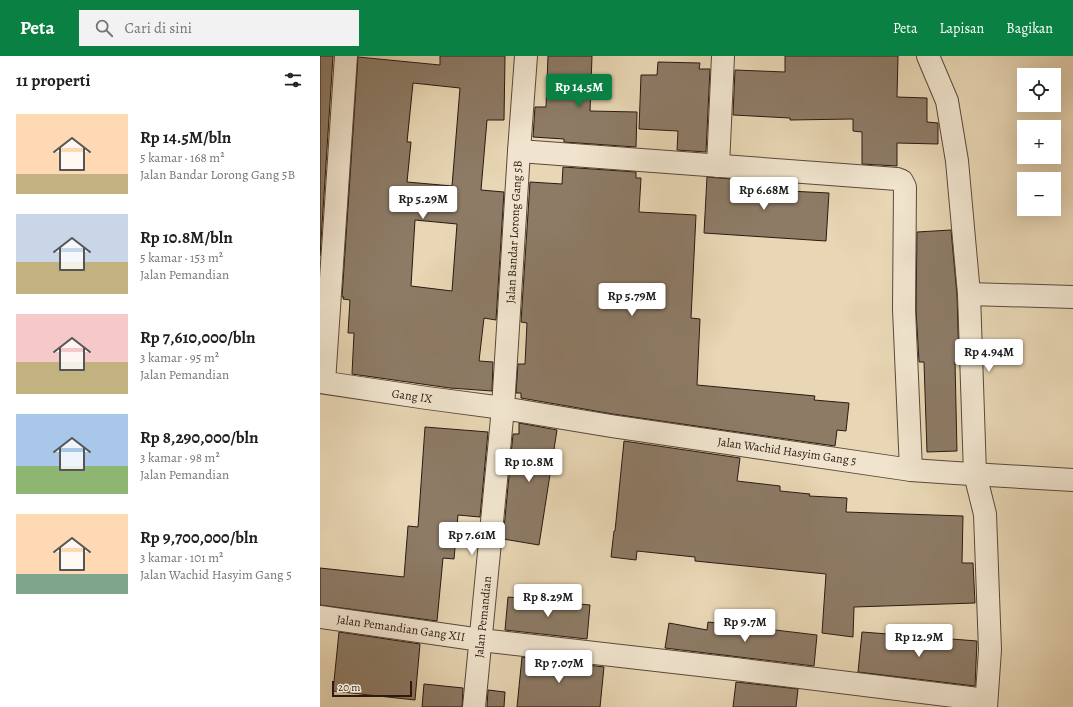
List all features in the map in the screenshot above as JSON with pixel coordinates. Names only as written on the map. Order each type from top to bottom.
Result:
[{"type":"street","points":[[322,382],[346,56]]},
{"type":"street","name":"Jalan Bandar Lorong Gang 5B","points":[[503,408],[526,56]]},
{"type":"street","points":[[718,166],[723,56]]},
{"type":"street","points":[[928,56],[947,101],[952,129],[957,161],[969,294],[975,474],[985,514],[990,650],[986,704]]},
{"type":"street","points":[[519,151],[897,179],[902,181],[905,187],[904,310],[911,470]]},
{"type":"street","points":[[969,294],[1073,297]]},
{"type":"street","name":"Gang IX","points":[[322,382],[503,408]]},
{"type":"street","name":"Jalan Wachid Hasyim Gang 5","points":[[503,408],[619,427],[911,470],[1073,480]]},
{"type":"street","name":"Jalan Pemandian","points":[[474,707],[503,408]]},
{"type":"street","name":"Jalan Pemandian Gang XII","points":[[320,617],[481,640],[736,669],[986,704]]},
{"type":"building","points":[[320,56],[333,56],[320,256]]},
{"type":"building","points":[[440,56],[505,56],[504,120],[487,120],[481,190],[504,192],[496,320],[484,318],[479,361],[493,362],[492,391],[450,388],[352,374],[354,333],[348,333],[350,300],[343,299],[344,297],[342,297],[358,57],[440,65]],"holes":[[[413,83],[460,88],[452,186],[407,182],[411,142],[407,142]],[[415,220],[457,224],[452,291],[411,286]]]},
{"type":"building","points":[[548,56],[592,56],[590,111],[637,112],[636,147],[564,142],[564,139],[533,137],[535,107],[546,107]]},
{"type":"building","points":[[785,56],[898,56],[897,97],[927,98],[927,122],[938,123],[938,144],[897,143],[897,166],[862,164],[862,132],[853,131],[853,119],[790,120],[790,118],[733,115],[735,70],[785,72]]},
{"type":"building","points":[[658,62],[700,63],[699,69],[710,69],[706,152],[677,150],[678,131],[639,129],[641,75],[657,75]]},
{"type":"building","points":[[563,167],[636,172],[636,178],[641,178],[639,212],[696,215],[691,318],[700,319],[697,385],[815,396],[814,400],[849,403],[846,431],[837,430],[835,446],[613,414],[521,398],[521,393],[516,393],[518,364],[525,364],[527,323],[521,322],[530,182],[562,184]]},
{"type":"building","points":[[707,177],[768,182],[768,190],[829,193],[826,241],[704,233]]},
{"type":"building","points":[[951,230],[957,295],[959,362],[955,362],[957,451],[927,452],[924,362],[919,362],[916,309],[917,232]]},
{"type":"building","points":[[519,423],[557,430],[539,545],[503,539],[513,434],[519,434]]},
{"type":"building","points":[[425,427],[488,432],[480,517],[458,515],[454,559],[443,558],[437,621],[320,605],[320,568],[404,577],[408,526],[418,527]]},
{"type":"building","points":[[624,441],[740,458],[737,481],[780,486],[780,491],[810,494],[809,496],[847,498],[846,512],[963,516],[962,563],[973,563],[975,603],[854,607],[853,637],[822,633],[826,574],[695,561],[695,557],[637,551],[636,560],[611,557]]},
{"type":"building","points":[[508,597],[590,605],[587,639],[505,630]]},
{"type":"building","points":[[708,622],[817,635],[814,666],[665,648],[669,623],[707,630]]},
{"type":"building","points":[[339,632],[420,644],[415,700],[333,691]]},
{"type":"building","points":[[862,632],[977,641],[975,686],[858,672]]},
{"type":"building","points":[[522,657],[604,667],[600,707],[517,707]]},
{"type":"building","points":[[736,682],[798,689],[796,707],[733,707]]},
{"type":"building","points":[[424,684],[463,688],[462,707],[422,707]]},
{"type":"building","points":[[488,690],[505,692],[504,707],[487,707]]}]
